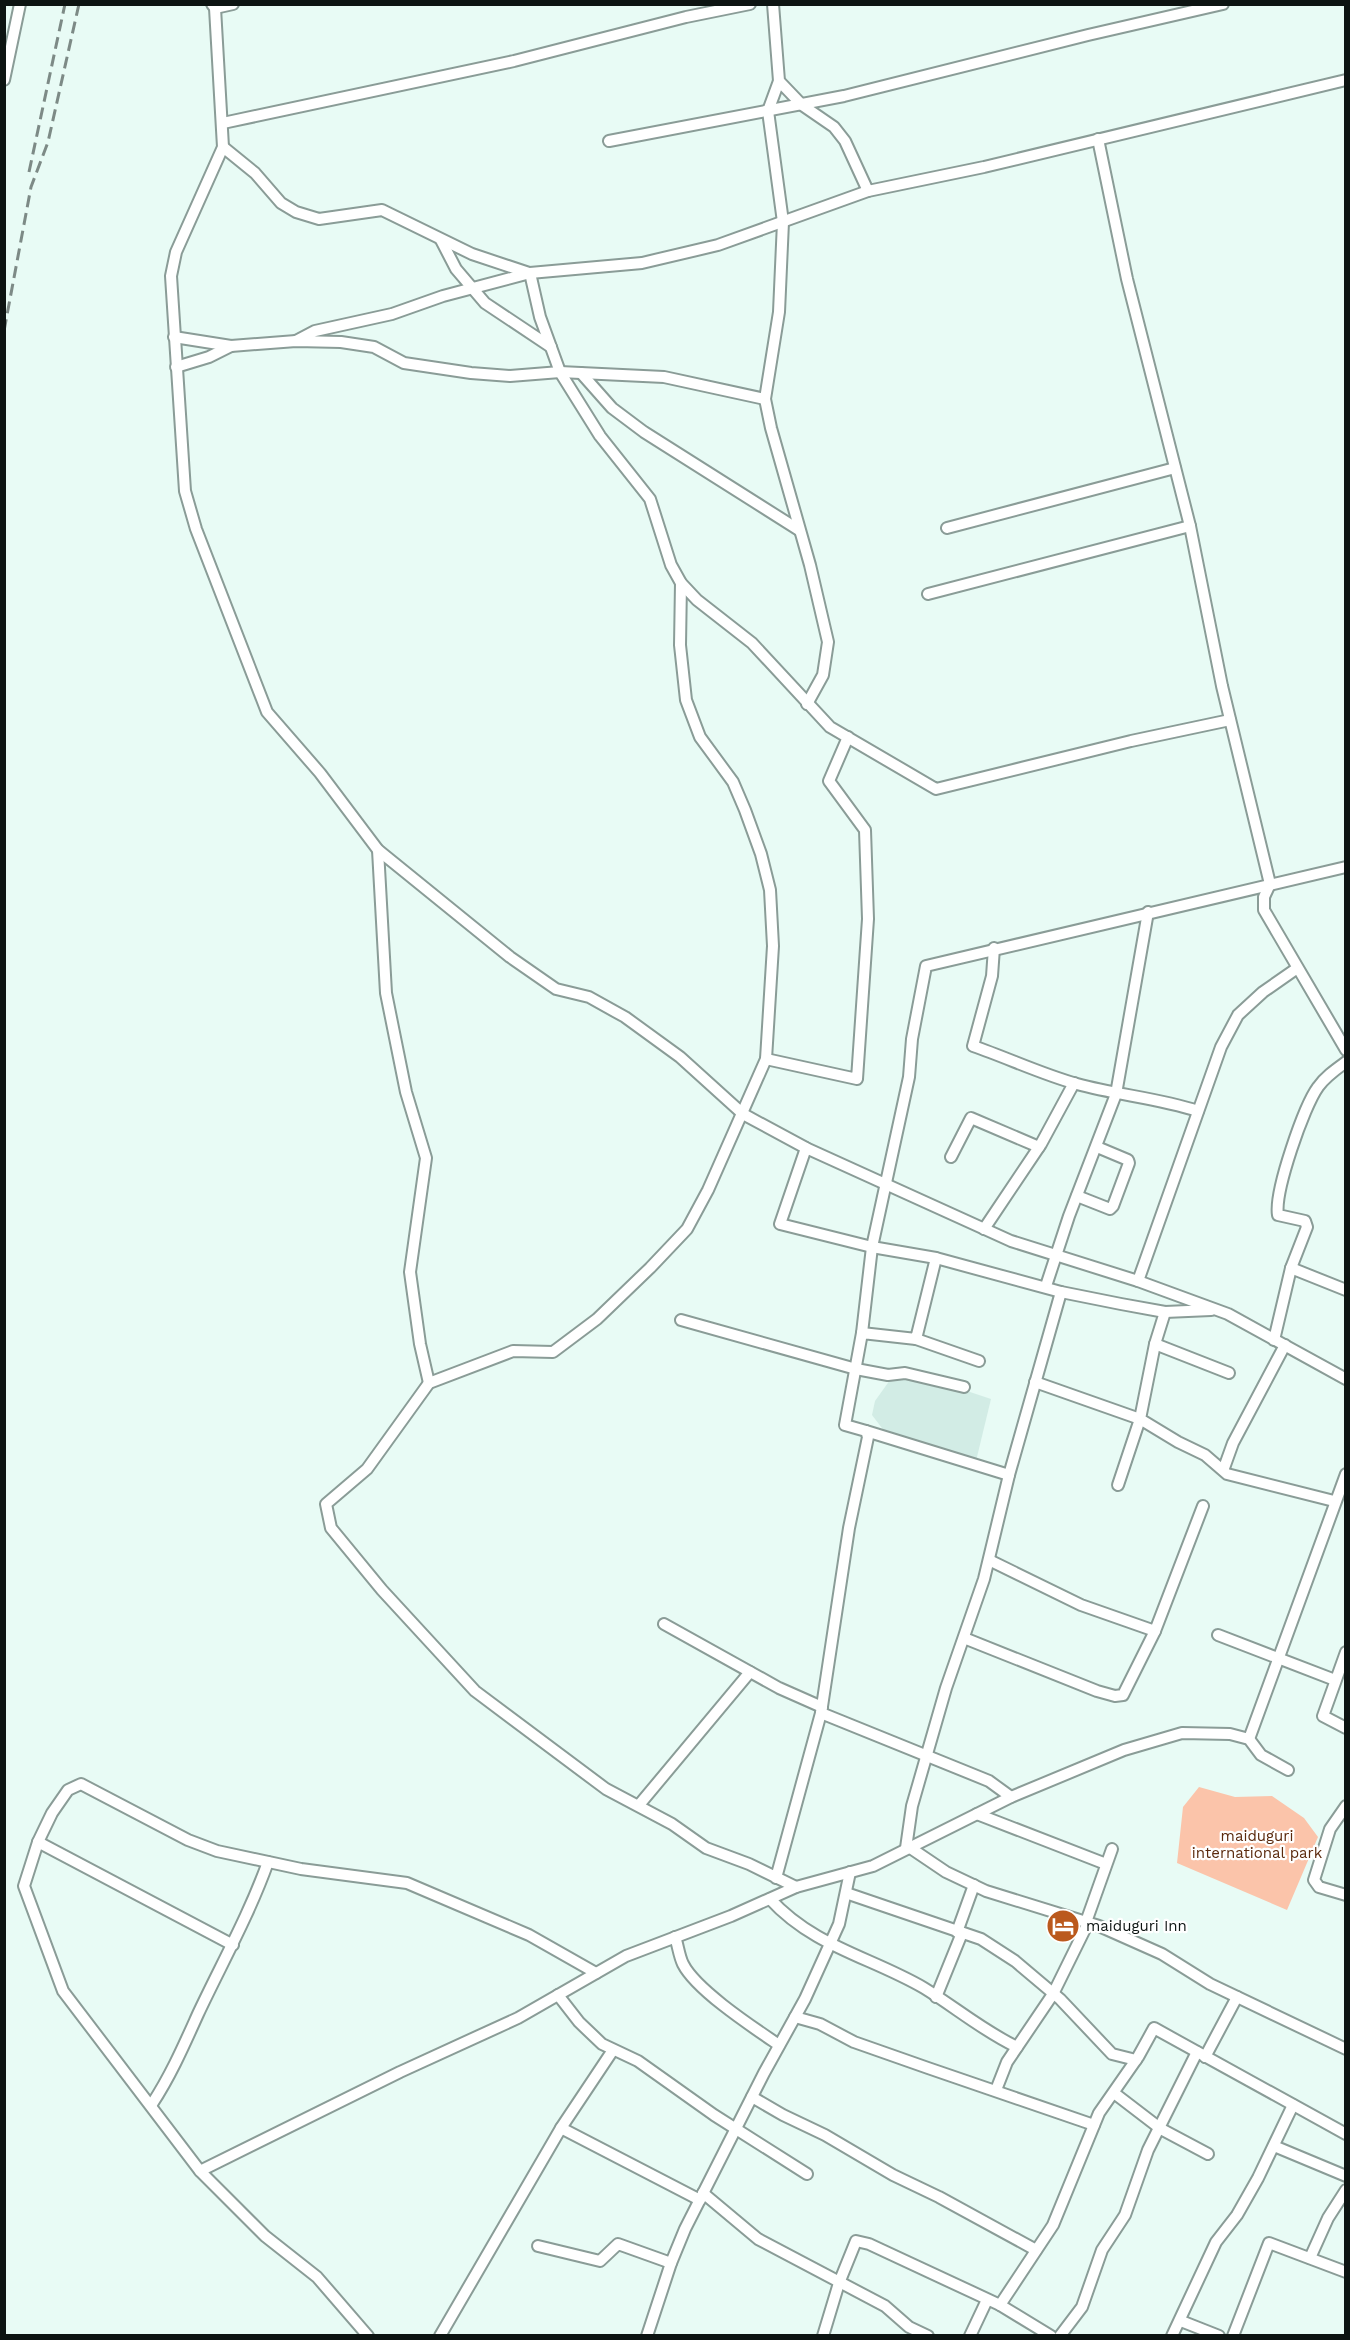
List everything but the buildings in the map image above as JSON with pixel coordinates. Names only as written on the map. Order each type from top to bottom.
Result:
[{"type":"street","points":[[4,80],[20,4]]},
{"type":"street","points":[[233,4],[214,6],[223,147],[176,252],[171,276],[185,491],[196,529],[267,712],[320,773],[378,850],[490,942],[556,988],[589,997],[625,1017],[680,1057],[742,1114],[806,1148],[984,1229],[1055,1256],[1138,1281],[1216,1310],[1346,1378]]},
{"type":"street","points":[[223,123],[513,61],[750,4]]},
{"type":"street","points":[[774,4],[779,81],[768,111],[783,222],[779,312],[765,399],[828,642],[823,675],[807,704]]},
{"type":"street","points":[[609,141],[802,105],[1223,4]]},
{"type":"street","points":[[296,341],[315,331],[392,315],[443,296],[530,273],[642,263],[718,245],[868,191],[1346,80]]},
{"type":"street","points":[[779,81],[802,105],[834,127],[845,141],[868,191]]},
{"type":"street","points":[[1098,139],[1127,279],[1190,526],[1230,720],[1270,884],[1264,897],[1264,910],[1296,969],[1346,1050]]},
{"type":"street","points":[[223,147],[255,173],[281,203],[296,212],[320,219],[382,210],[472,254],[530,273]]},
{"type":"street","points":[[441,240],[456,269],[485,303],[551,347]]},
{"type":"street","points":[[530,273],[560,372],[600,436],[650,499],[672,565],[681,583],[697,600],[752,644],[830,727],[936,789],[1131,741],[1230,720]]},
{"type":"street","points":[[174,337],[231,346],[296,341],[364,344],[404,363],[471,373],[510,376],[560,372],[664,377],[765,399]]},
{"type":"street","points":[[176,367],[209,357],[231,346]]},
{"type":"street","points":[[581,373],[612,408],[644,432],[799,530]]},
{"type":"street","points":[[947,528],[1175,468]]},
{"type":"street","points":[[928,594],[1190,526]]},
{"type":"street","points":[[681,583],[680,645],[686,700],[700,737],[733,782],[761,854],[770,890],[773,946],[766,1059],[708,1190],[687,1229],[650,1268],[597,1319],[553,1352],[513,1351],[429,1383],[367,1469],[326,1504],[331,1528],[382,1590],[475,1691],[606,1789],[672,1824],[706,1848],[796,1887]]},
{"type":"street","points":[[766,1059],[857,1079],[868,919],[866,830],[829,781],[848,737]]},
{"type":"street","points":[[378,850],[386,993],[406,1092],[426,1158],[410,1272],[420,1344],[429,1383]]},
{"type":"street","points":[[1009,1475],[845,1425],[862,1333],[872,1247],[909,1077],[912,1039],[926,966],[994,948],[1072,932],[1148,912],[1201,902],[1346,867]]},
{"type":"street","points":[[1046,1286],[1055,1256],[1116,1094],[1148,912]]},
{"type":"street","points":[[994,948],[992,976],[973,1046],[1074,1083],[1116,1094],[1166,1101],[1198,1111]]},
{"type":"street","points":[[1138,1281],[1221,1047],[1238,1015],[1263,992],[1296,969]]},
{"type":"street","points":[[1274,1340],[1291,1268],[1307,1227],[1305,1221],[1278,1215],[1281,1180],[1317,1088],[1346,1062]]},
{"type":"street","points":[[984,1229],[1038,1147],[1074,1083]]},
{"type":"street","points":[[951,1157],[971,1119],[1038,1147]]},
{"type":"street","points":[[1077,1196],[1110,1209],[1113,1206],[1129,1163],[1128,1160],[1097,1147]]},
{"type":"street","points":[[806,1148],[780,1224],[872,1247],[936,1258],[1046,1286],[1061,1292],[1165,1312],[1216,1310]]},
{"type":"street","points":[[916,1339],[936,1258]]},
{"type":"street","points":[[1291,1268],[1346,1290]]},
{"type":"street","points":[[908,1847],[912,1806],[989,1560],[1009,1475],[1061,1292]]},
{"type":"street","points":[[1119,1485],[1140,1419],[1155,1344],[1165,1312]]},
{"type":"street","points":[[681,1320],[856,1369],[888,1375],[905,1373],[964,1387]]},
{"type":"street","points":[[862,1333],[916,1339],[980,1361]]},
{"type":"street","points":[[1155,1344],[1229,1373]]},
{"type":"street","points":[[1224,1468],[1233,1443],[1285,1345]]},
{"type":"street","points":[[1035,1382],[1140,1419],[1205,1455],[1224,1468],[1227,1473],[1334,1501]]},
{"type":"street","points":[[776,1878],[821,1710],[849,1528],[868,1437],[866,1431]]},
{"type":"street","points":[[1249,1738],[1334,1501],[1346,1474]]},
{"type":"street","points":[[964,1638],[1115,1696],[1123,1695],[1155,1631],[1203,1506]]},
{"type":"street","points":[[989,1560],[1082,1605],[1155,1631]]},
{"type":"street","points":[[664,1624],[821,1710],[989,1781],[1011,1797]]},
{"type":"street","points":[[1218,1635],[1335,1680]]},
{"type":"street","points":[[1346,1652],[1323,1716],[1346,1728]]},
{"type":"street","points":[[639,1805],[750,1672]]},
{"type":"street","points":[[200,2171],[399,2072],[518,2018],[626,1956],[796,1887],[873,1866],[1011,1797],[1124,1750],[1182,1733],[1230,1734],[1249,1738],[1261,1755],[1288,1770]]},
{"type":"street","points":[[368,2336],[317,2277],[265,2236],[200,2171],[152,2104],[63,1991],[24,1886],[38,1842],[52,1813],[68,1790],[81,1784],[188,1840],[218,1851],[268,1862],[407,1883],[529,1935],[596,1973]]},
{"type":"street","points":[[1345,1806],[1330,1829],[1314,1880],[1319,1887],[1346,1896]]},
{"type":"street","points":[[977,1814],[1106,1864]]},
{"type":"street","points":[[38,1842],[233,1945]]},
{"type":"street","points":[[908,1847],[946,1872],[974,1886],[1087,1922],[1162,1954],[1210,1984],[1346,2049]]},
{"type":"street","points":[[996,2090],[1017,2047],[1053,1994],[1087,1922],[1112,1849]]},
{"type":"street","points":[[152,2104],[180,2055],[252,1906],[268,1862]]},
{"type":"street","points":[[648,2335],[671,2263],[701,2197],[830,1945],[839,1924],[850,1872]]},
{"type":"street","points":[[936,1997],[960,1933],[974,1886]]},
{"type":"street","points":[[846,1893],[981,1939],[1015,1961],[1053,1994],[1112,2054],[1136,2060]]},
{"type":"street","points":[[770,1899],[785,1915],[830,1945],[923,1988],[993,2036],[1017,2047]]},
{"type":"street","points":[[675,1936],[683,1964],[698,1981],[738,2016],[779,2045]]},
{"type":"street","points":[[558,1995],[579,2022],[602,2044],[638,2061],[714,2115],[807,2174]]},
{"type":"street","points":[[1060,2336],[1082,2307],[1102,2250],[1125,2215],[1148,2150],[1201,2055],[1237,1997]]},
{"type":"street","points":[[795,2017],[820,2024],[855,2042],[1094,2125]]},
{"type":"street","points":[[1000,2305],[1053,2224],[1099,2113],[1136,2060],[1154,2028],[1346,2134]]},
{"type":"street","points":[[440,2336],[561,2128],[613,2050]]},
{"type":"street","points":[[1114,2093],[1161,2129],[1208,2154]]},
{"type":"street","points":[[752,2097],[1036,2250]]},
{"type":"street","points":[[1172,2336],[1216,2242],[1237,2215],[1274,2146],[1293,2104]]},
{"type":"street","points":[[561,2128],[701,2197],[758,2239],[885,2306],[909,2327],[928,2336]]},
{"type":"street","points":[[1274,2146],[1346,2176]]},
{"type":"street","points":[[1310,2258],[1328,2218],[1346,2190]]},
{"type":"street","points":[[823,2336],[838,2283],[856,2241],[868,2244],[1000,2305],[1050,2336]]},
{"type":"street","points":[[1233,2336],[1269,2243],[1346,2272]]},
{"type":"street","points":[[538,2246],[600,2261],[618,2244],[671,2263]]},
{"type":"street","points":[[970,2336],[987,2300]]},
{"type":"street","points":[[1181,2321],[1219,2336]]},
{"type":"shaded area","points":[[895,1373],[943,1383],[991,1399],[976,1461],[885,1432],[872,1415],[875,1401]]},
{"type":"green space","name":"maiduguri international park","points":[[1199,1787],[1235,1797],[1272,1796],[1304,1818],[1318,1837],[1287,1910],[1177,1863],[1183,1807]]},
{"type":"railway","points":[[29,172],[65,4]]},
{"type":"railway","points":[[4,331],[31,187],[48,142],[79,4]]},
{"type":"place","name":"maiduguri Inn","points":[[1063,1926]]}]
